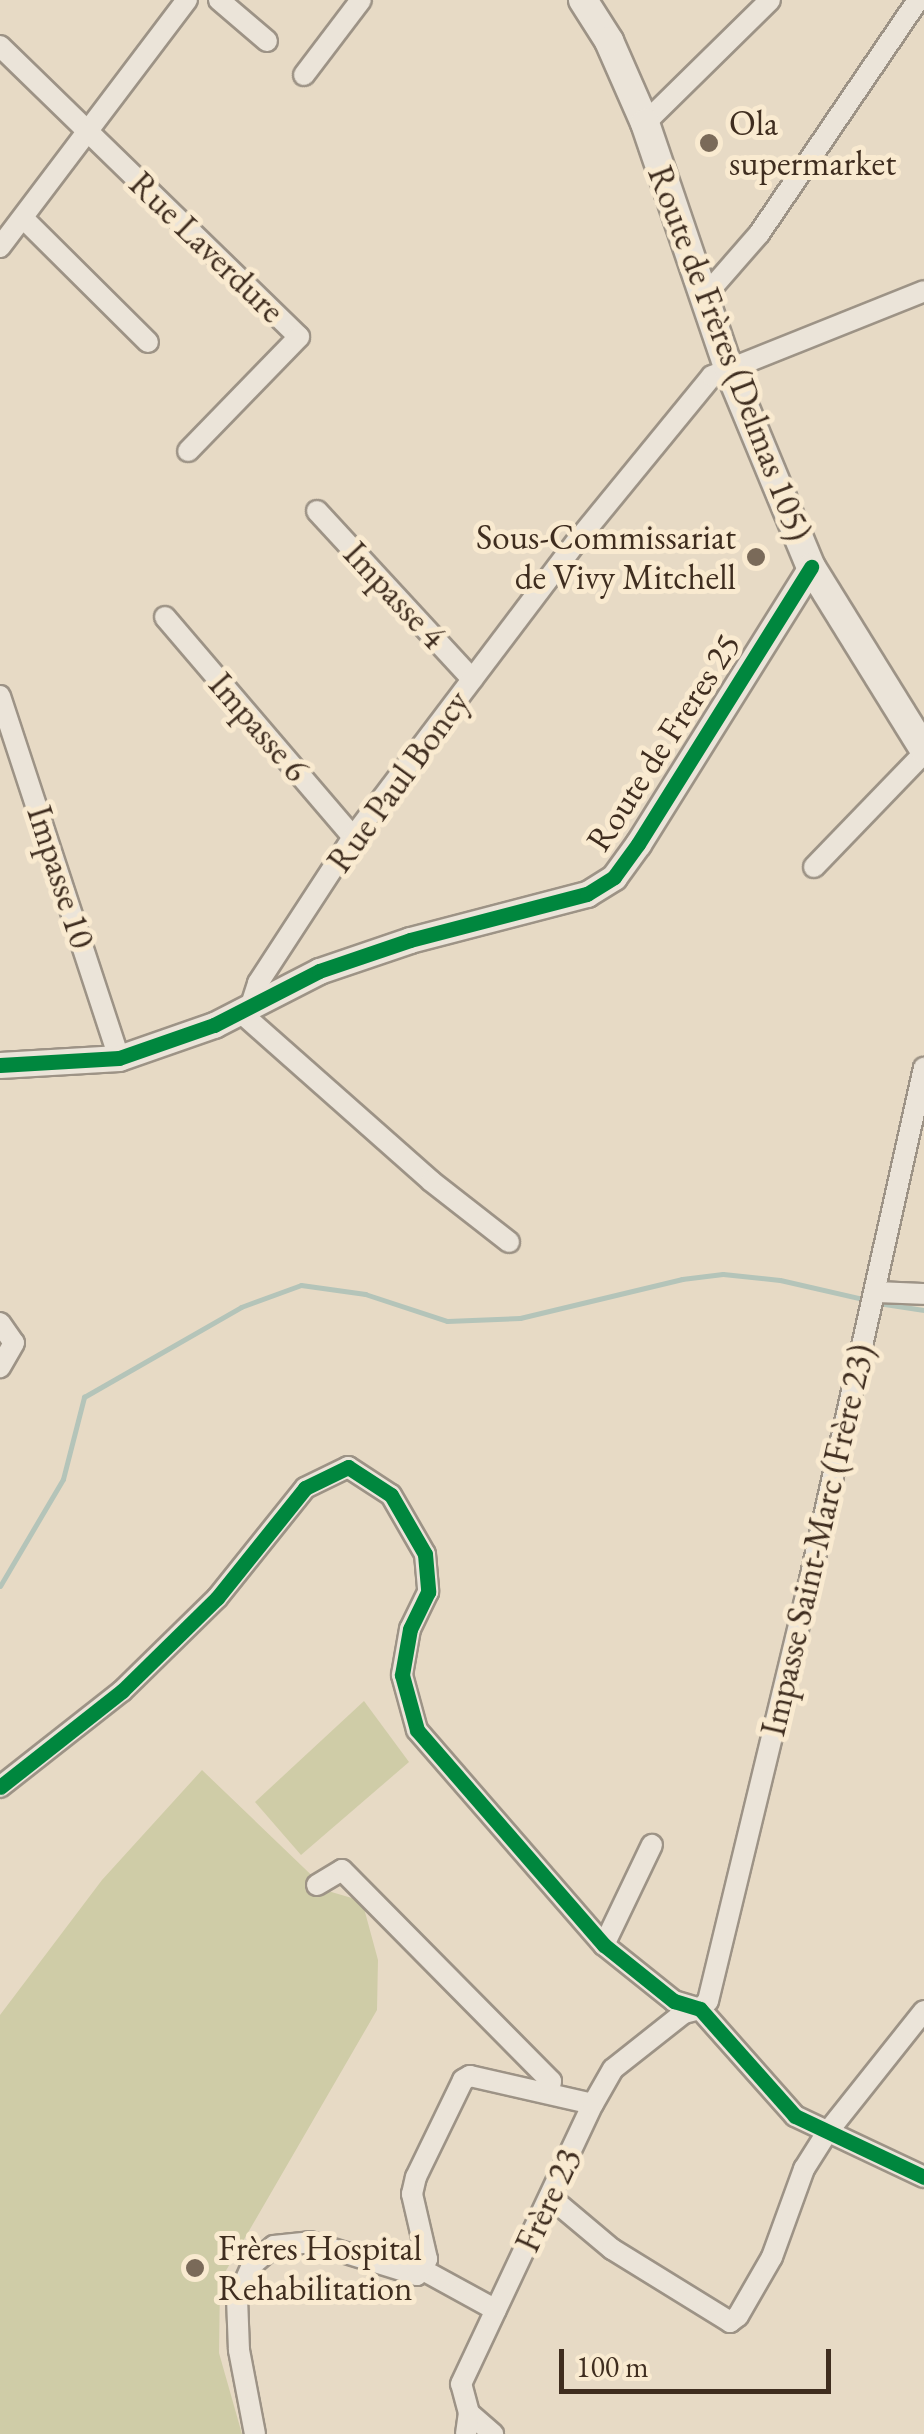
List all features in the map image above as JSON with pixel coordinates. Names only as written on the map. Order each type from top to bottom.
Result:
[{"type":"main road","name":"Route de Frères (Delmas 105)","points":[[583,0],[609,41],[644,123],[728,367],[811,567],[924,750]]},
{"type":"street","points":[[0,247],[187,0]]},
{"type":"street","points":[[219,0],[266,41]]},
{"type":"street","points":[[304,74],[361,0]]},
{"type":"street","points":[[644,123],[770,0]]},
{"type":"street","points":[[704,296],[759,234],[918,0]]},
{"type":"street","name":"Rue Laverdure","points":[[0,46],[299,337],[188,451]]},
{"type":"street","points":[[22,218],[148,342]]},
{"type":"street","points":[[728,367],[924,291]]},
{"type":"street","name":"Rue Paul Boncy","points":[[245,1008],[353,837],[472,679],[712,376],[728,367]]},
{"type":"street","name":"Impasse 4","points":[[317,511],[472,679]]},
{"type":"street","name":"Route de Freres 25","points":[[245,1008],[337,965],[410,940],[552,906],[587,894],[614,877],[811,567]]},
{"type":"street","name":"Impasse 6","points":[[164,617],[353,837]]},
{"type":"street","name":"Impasse 10","points":[[0,696],[119,1058]]},
{"type":"street","points":[[814,867],[924,750]]},
{"type":"street","points":[[0,1064],[119,1058],[245,1008],[431,1181],[508,1242]]},
{"type":"street","name":"Impasse Saint-Marc (Frère 23)","points":[[700,2009],[708,2001],[924,1068]]},
{"type":"street","points":[[875,1292],[924,1294]]},
{"type":"street","points":[[0,1323],[14,1343],[0,1367]]},
{"type":"street","points":[[0,1787],[122,1691],[218,1598],[305,1488],[348,1468],[391,1495],[425,1554],[428,1592],[410,1629],[402,1675],[417,1730],[604,1945],[674,2001],[700,2009],[795,2116],[826,2134],[924,2177]]},
{"type":"street","points":[[604,1945],[652,1844]]},
{"type":"street","points":[[316,1885],[342,1870],[552,2081],[549,2092]]},
{"type":"street","name":"Frère 23","points":[[468,2424],[461,2384],[593,2104],[613,2069],[684,2012],[700,2009]]},
{"type":"street","points":[[550,2197],[612,2249],[730,2322],[738,2316],[772,2257],[804,2169],[826,2134],[924,2011]]},
{"type":"street","points":[[255,2434],[240,2350],[238,2299],[252,2265],[274,2246],[310,2242],[411,2276],[423,2270],[427,2259],[412,2194],[416,2177],[462,2080],[470,2076],[593,2104]]},
{"type":"street","points":[[423,2270],[496,2310]]},
{"type":"street","points":[[468,2424],[494,2434]]},
{"type":"shaded area","points":[[364,1701],[409,1762],[301,1855],[255,1802]]},
{"type":"shaded area","points":[[202,1770],[328,1891],[362,1901],[378,1960],[377,2010],[220,2281],[219,2353],[242,2434],[0,2434],[0,2015],[102,1880]]},
{"type":"waterway","points":[[0,1586],[63,1479],[84,1397],[241,1307],[301,1285],[365,1294],[447,1321],[520,1318],[682,1279],[723,1274],[780,1280],[867,1300]]},
{"type":"waterway","points":[[878,1303],[924,1310]]},
{"type":"cycle path","points":[[0,1065],[119,1058],[214,1025],[319,971],[410,940],[587,894],[614,877],[638,844],[811,567]]},
{"type":"cycle path","points":[[0,1787],[122,1691],[217,1598],[305,1488],[348,1467],[391,1495],[425,1554],[428,1592],[410,1629],[402,1675],[417,1730],[604,1945],[674,2001],[700,2009],[795,2116],[924,2177]]},
{"type":"place","name":"Ola supermarket","points":[[709,143]]},
{"type":"place","name":"Sous-Commissariat de Vivy Mitchell","points":[[756,557]]},
{"type":"place","name":"Frères Hospital Rehabilitation","points":[[195,2268]]}]
